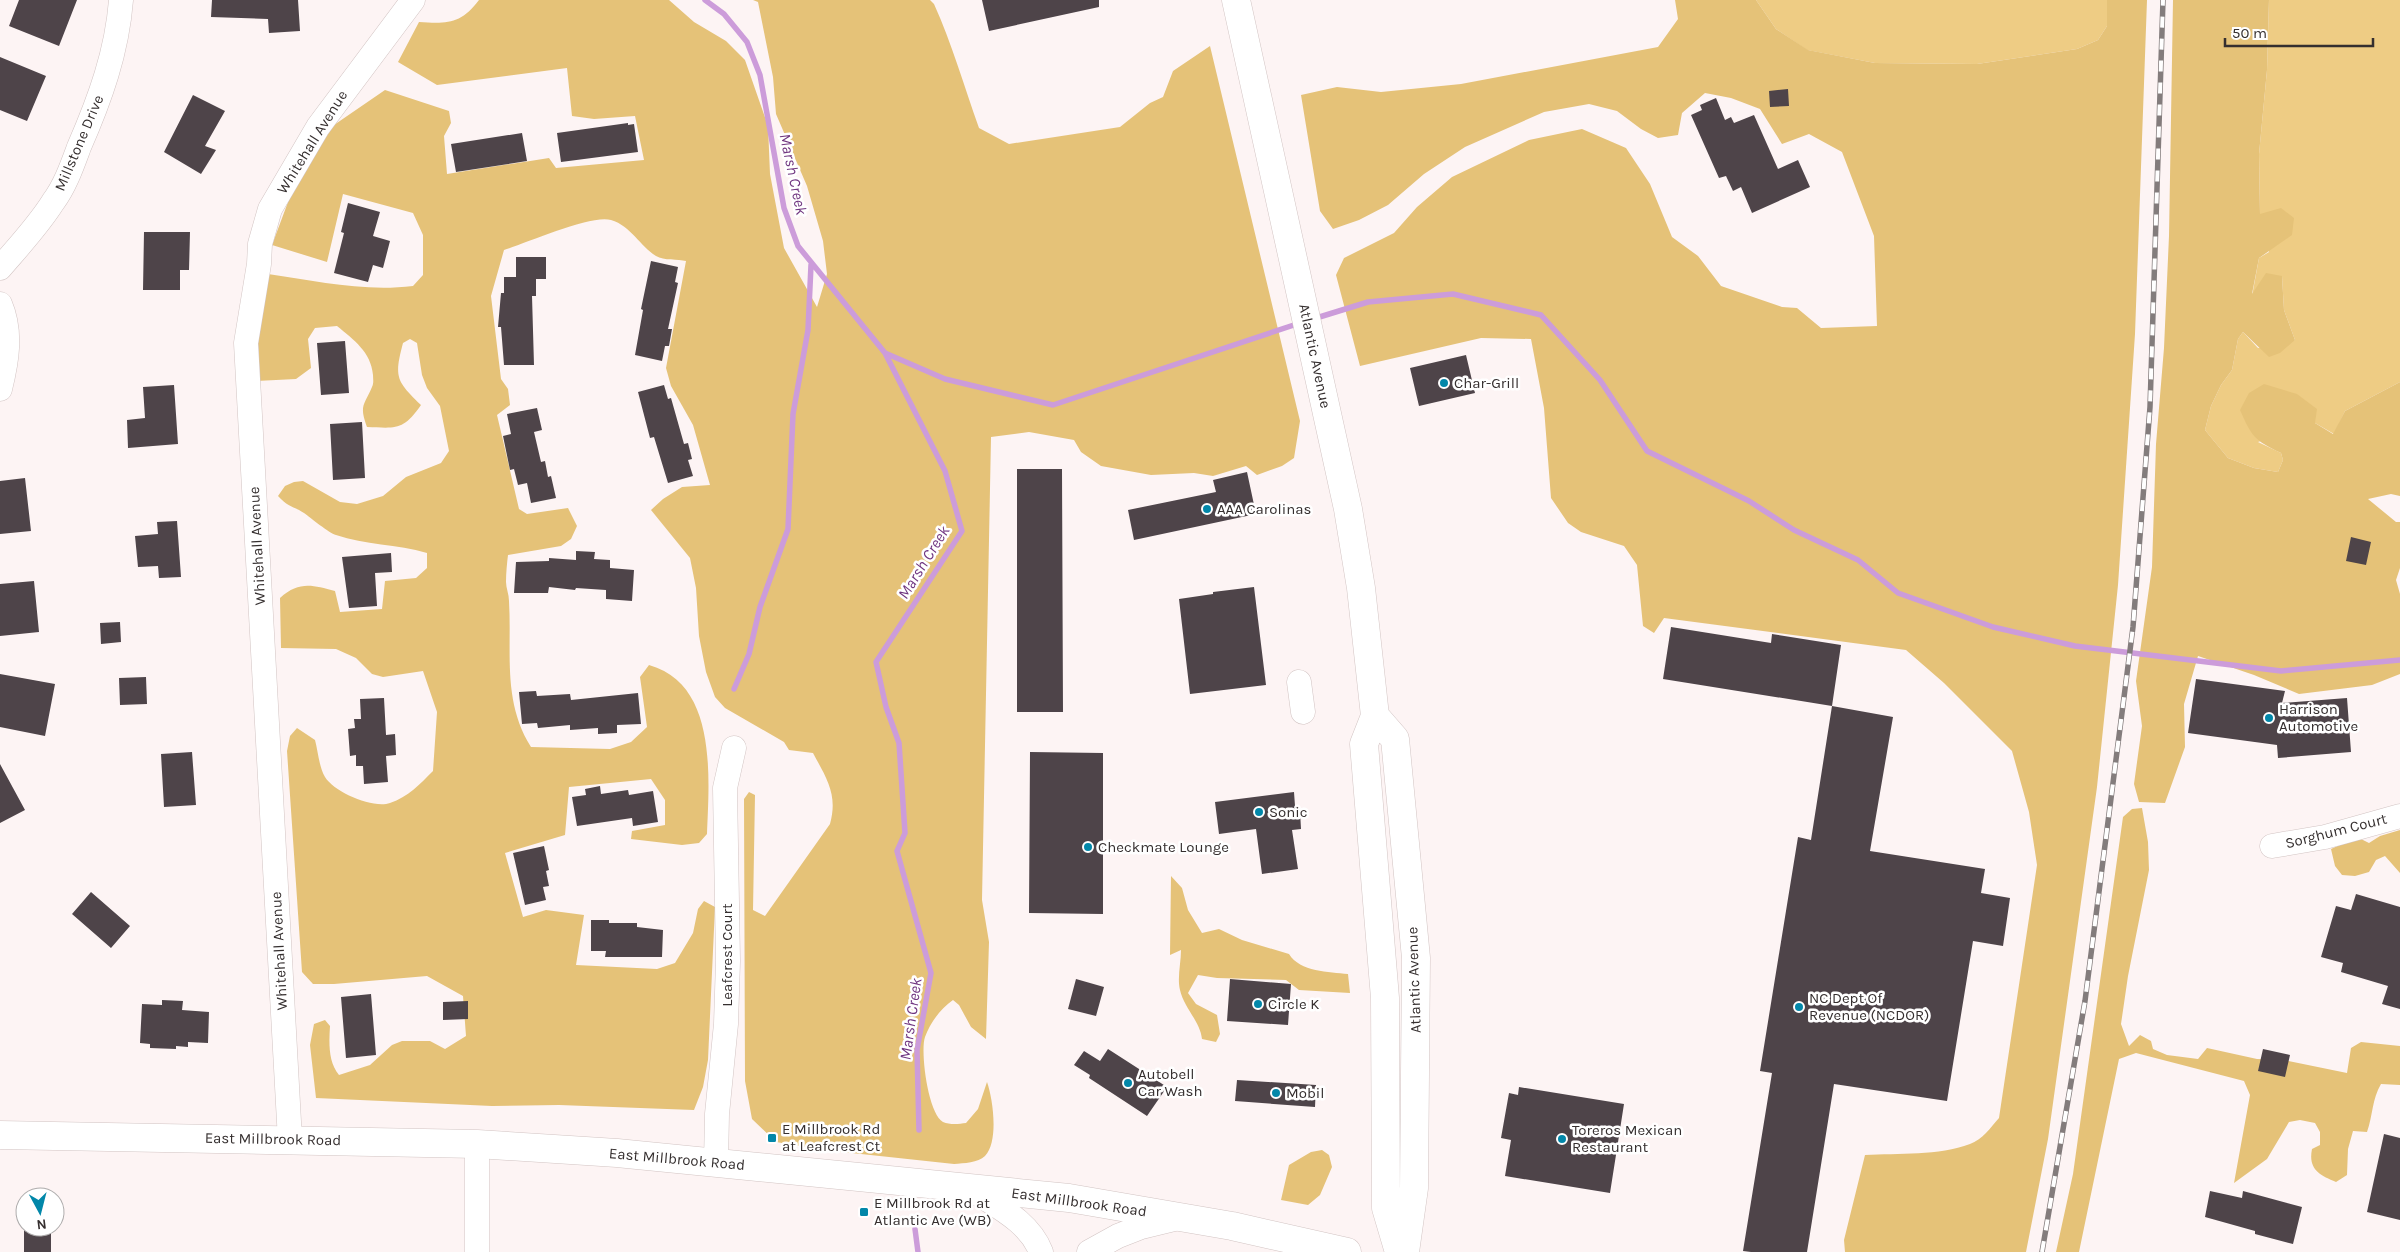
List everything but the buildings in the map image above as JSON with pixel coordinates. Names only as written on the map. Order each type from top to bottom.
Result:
[{"type":"main road","name":"Atlantic Avenue","points":[[1236,0],[1348,509],[1361,588],[1375,716],[1364,744],[1385,998],[1386,1208],[1399,1252]]},
{"type":"main road","name":"Atlantic Avenue","points":[[1375,716],[1395,739],[1416,958],[1414,1188],[1405,1252]]},
{"type":"main road","name":"East Millbrook Road","points":[[0,1135],[476,1144],[618,1153],[1069,1198],[1181,1218],[1280,1245],[1347,1252]]},
{"type":"street","name":"Millstone Drive","points":[[0,268],[53,202],[65,180],[95,111],[108,72],[116,40],[121,0]]},
{"type":"street","name":"Whitehall Avenue","points":[[290,1140],[246,343],[259,264],[260,244],[270,209],[318,127],[413,0]]},
{"type":"street","points":[[0,304],[6,327],[8,347],[0,389]]},
{"type":"street","points":[[1299,682],[1303,712]]},
{"type":"street","name":"Leafcrest Court","points":[[716,1163],[728,961],[725,788],[734,748]]},
{"type":"street","name":"Sorghum Court","points":[[2272,846],[2325,837],[2400,816]]},
{"type":"street","points":[[476,1144],[477,1252]]},
{"type":"street","points":[[970,1189],[1024,1225],[1037,1242],[1041,1252]]},
{"type":"street","points":[[1089,1252],[1126,1233],[1181,1218]]},
{"type":"shaded area","points":[[479,0],[669,0],[694,22],[726,41],[745,60],[768,126],[770,174],[784,248],[817,307],[827,274],[823,241],[807,186],[776,114],[773,77],[758,2],[753,0],[930,0],[934,4],[947,34],[979,128],[1009,144],[1120,127],[1150,103],[1163,97],[1173,71],[1210,46],[1300,421],[1294,458],[1282,466],[1257,475],[1246,466],[1213,476],[1194,473],[1151,475],[1101,466],[1081,452],[1074,440],[1029,432],[991,437],[982,900],[989,942],[986,1039],[971,1027],[959,1005],[953,1000],[944,1007],[933,1021],[925,1037],[924,1044],[926,1082],[929,1095],[938,1117],[943,1122],[952,1124],[966,1123],[978,1109],[987,1082],[994,1120],[992,1140],[985,1156],[979,1160],[954,1164],[824,1150],[776,1142],[752,1119],[745,1081],[744,799],[749,792],[755,795],[753,910],[765,916],[830,824],[833,804],[832,796],[827,779],[813,753],[789,750],[784,742],[725,708],[715,697],[706,672],[699,636],[696,588],[690,558],[651,510],[663,499],[682,487],[710,485],[693,425],[671,386],[666,368],[686,261],[663,259],[656,256],[630,231],[611,220],[602,219],[559,230],[504,250],[491,296],[501,379],[508,389],[510,405],[497,415],[519,509],[527,514],[568,508],[577,526],[571,539],[561,546],[508,555],[506,582],[509,598],[512,694],[522,730],[531,747],[610,749],[631,742],[647,727],[640,677],[649,665],[671,675],[687,692],[698,712],[705,736],[708,761],[707,834],[699,843],[682,845],[631,839],[632,831],[665,825],[665,800],[651,779],[569,787],[565,835],[505,853],[523,917],[546,910],[584,915],[576,965],[657,969],[675,963],[693,933],[698,909],[704,901],[715,907],[708,1060],[703,1087],[694,1110],[559,1105],[492,1106],[316,1098],[310,1045],[314,1024],[325,1020],[330,1026],[331,1058],[339,1075],[370,1065],[392,1045],[402,1041],[430,1041],[445,1049],[466,1036],[463,996],[427,976],[313,984],[302,972],[287,751],[290,736],[297,728],[315,740],[323,773],[330,783],[337,788],[354,798],[374,804],[390,803],[408,794],[433,771],[437,712],[423,671],[383,677],[372,674],[356,658],[336,649],[281,648],[280,598],[293,589],[312,586],[335,591],[340,612],[382,609],[385,581],[416,578],[427,568],[427,553],[358,541],[333,534],[278,496],[285,486],[303,481],[340,502],[357,504],[383,496],[406,477],[441,463],[449,451],[440,406],[427,388],[422,375],[417,343],[410,339],[403,343],[398,364],[399,378],[406,390],[421,405],[409,420],[398,426],[385,428],[367,427],[363,406],[373,384],[372,367],[361,347],[337,326],[315,328],[308,339],[311,368],[296,379],[256,381],[255,320],[268,274],[358,287],[413,286],[423,275],[423,235],[413,213],[343,194],[327,262],[272,245],[294,186],[334,125],[385,90],[449,111],[451,123],[444,136],[447,174],[549,158],[556,168],[644,160],[635,116],[594,119],[572,116],[567,68],[437,85],[398,62],[419,22],[438,23],[453,21],[466,14]]},
{"type":"shaded area","points":[[1675,0],[1756,0],[1776,29],[1808,50],[1875,63],[1977,64],[2077,49],[2098,40],[2107,26],[2107,0],[2147,0],[2135,334],[2118,585],[2097,787],[2048,1139],[2026,1252],[1845,1252],[1844,1240],[1865,1155],[1932,1152],[1958,1148],[1978,1140],[1999,1118],[2037,865],[2029,812],[2012,751],[1944,683],[1906,650],[1664,618],[1654,633],[1643,626],[1637,565],[1624,546],[1581,532],[1568,523],[1551,498],[1544,408],[1531,339],[1481,338],[1360,366],[1336,275],[1344,258],[1394,233],[1417,207],[1452,177],[1529,140],[1582,129],[1626,148],[1650,184],[1672,237],[1698,256],[1721,286],[1782,307],[1797,308],[1821,328],[1877,326],[1874,236],[1842,152],[1809,134],[1782,144],[1760,109],[1731,98],[1705,93],[1682,113],[1678,135],[1658,138],[1641,129],[1617,111],[1589,104],[1544,112],[1465,147],[1424,174],[1388,205],[1359,220],[1333,229],[1320,211],[1301,95],[1337,87],[1381,92],[1461,84],[1658,47],[1678,19]]},
{"type":"shaded area","points":[[1756,0],[2107,0],[2107,26],[2098,40],[2077,49],[1977,64],[1875,63],[1807,50],[1776,29]]},
{"type":"shaded area","points":[[2173,0],[2269,0],[2267,70],[2259,154],[2260,214],[2281,208],[2294,218],[2292,235],[2259,258],[2252,294],[2266,273],[2282,276],[2284,310],[2295,340],[2280,353],[2269,357],[2243,332],[2238,339],[2232,370],[2221,385],[2211,406],[2205,430],[2228,458],[2254,468],[2278,472],[2283,460],[2281,453],[2265,445],[2255,437],[2240,410],[2249,393],[2264,384],[2297,394],[2317,409],[2315,423],[2333,434],[2345,411],[2400,382],[2400,496],[2391,494],[2368,499],[2396,522],[2400,522],[2400,568],[2396,580],[2400,594],[2400,674],[2372,685],[2299,694],[2254,675],[2198,656],[2184,704],[2185,747],[2165,803],[2139,802],[2134,784],[2142,726],[2136,681],[2152,567],[2156,444],[2164,348],[2169,236]]},
{"type":"shaded area","points":[[2269,0],[2400,0],[2400,382],[2345,411],[2334,434],[2315,423],[2258,442],[2281,453],[2283,460],[2278,472],[2254,468],[2228,458],[2205,430],[2211,406],[2221,385],[2232,370],[2238,339],[2243,332],[2258,348],[2295,340],[2284,310],[2282,276],[2252,296],[2259,258],[2269,252],[2260,215],[2259,154],[2267,70]]},
{"type":"shaded area","points":[[2142,808],[2148,842],[2149,870],[2128,976],[2121,1024],[2129,1046],[2140,1035],[2151,1041],[2153,1049],[2167,1055],[2198,1059],[2207,1048],[2257,1059],[2283,1060],[2347,1073],[2351,1048],[2361,1042],[2400,1046],[2400,1085],[2381,1084],[2376,1095],[2367,1132],[2353,1131],[2348,1149],[2347,1175],[2336,1182],[2320,1174],[2313,1166],[2312,1149],[2320,1145],[2320,1132],[2315,1123],[2300,1120],[2289,1122],[2267,1159],[2234,1183],[2250,1095],[2244,1081],[2136,1053],[2119,1059],[2079,1252],[2056,1252],[2073,1174],[2123,817],[2132,809]]},
{"type":"shaded area","points":[[2400,830],[2400,873],[2385,856],[2376,860],[2369,872],[2355,876],[2342,875],[2335,866],[2331,849],[2357,837],[2369,843],[2380,836]]},
{"type":"shaded area","points":[[1171,876],[1182,888],[1188,910],[1202,933],[1219,929],[1242,940],[1289,954],[1294,960],[1307,968],[1348,974],[1350,993],[1299,990],[1286,980],[1217,978],[1198,975],[1188,993],[1196,1004],[1217,1015],[1220,1034],[1216,1042],[1202,1039],[1201,1032],[1180,990],[1181,950],[1170,955]]},
{"type":"shaded area","points":[[1322,1150],[1329,1155],[1332,1167],[1320,1195],[1308,1205],[1281,1200],[1289,1165],[1311,1152]]},
{"type":"waterway","name":"Marsh Creek","points":[[705,0],[724,14],[747,42],[760,75],[784,208],[798,246],[885,353],[945,471],[962,531],[876,662],[886,707],[899,743],[905,833],[897,851],[931,973],[917,1050],[919,1130]]},
{"type":"waterway","points":[[734,689],[749,654],[760,607],[788,529],[793,414],[808,330],[811,265]]},
{"type":"waterway","points":[[1313,319],[1368,302],[1453,294],[1541,315],[1600,380],[1647,451],[1749,501],[1794,530],[1858,560],[1898,593],[1993,627],[2075,646],[2281,671],[2400,660]]},
{"type":"waterway","points":[[885,353],[945,379],[1053,405],[1300,323]]},
{"type":"waterway","name":"Marsh Creek","points":[[915,1229],[918,1252]]},
{"type":"railway","points":[[2042,1252],[2085,1001],[2133,627],[2150,407],[2163,0]]},
{"type":"place","name":"Char-Grill","points":[[1444,383]]},
{"type":"place","name":"AAA Carolinas","points":[[1207,509]]},
{"type":"place","name":"Harrison Automotive","points":[[2269,718]]},
{"type":"place","name":"Sonic","points":[[1259,812]]},
{"type":"place","name":"Checkmate Lounge","points":[[1088,847]]},
{"type":"place","name":"Circle K","points":[[1258,1004]]},
{"type":"place","name":"NC Dept Of Revenue (NCDOR)","points":[[1799,1007]]},
{"type":"place","name":"Autobell Car Wash","points":[[1128,1083]]},
{"type":"place","name":"Mobil","points":[[1276,1093]]},
{"type":"place","name":"E Millbrook Rd at Leafcrest Ct","points":[[772,1138]]},
{"type":"place","name":"Toreros Mexican Restaurant","points":[[1562,1139]]},
{"type":"place","name":"E Millbrook Rd at Atlantic Ave (WB)","points":[[864,1212]]}]
